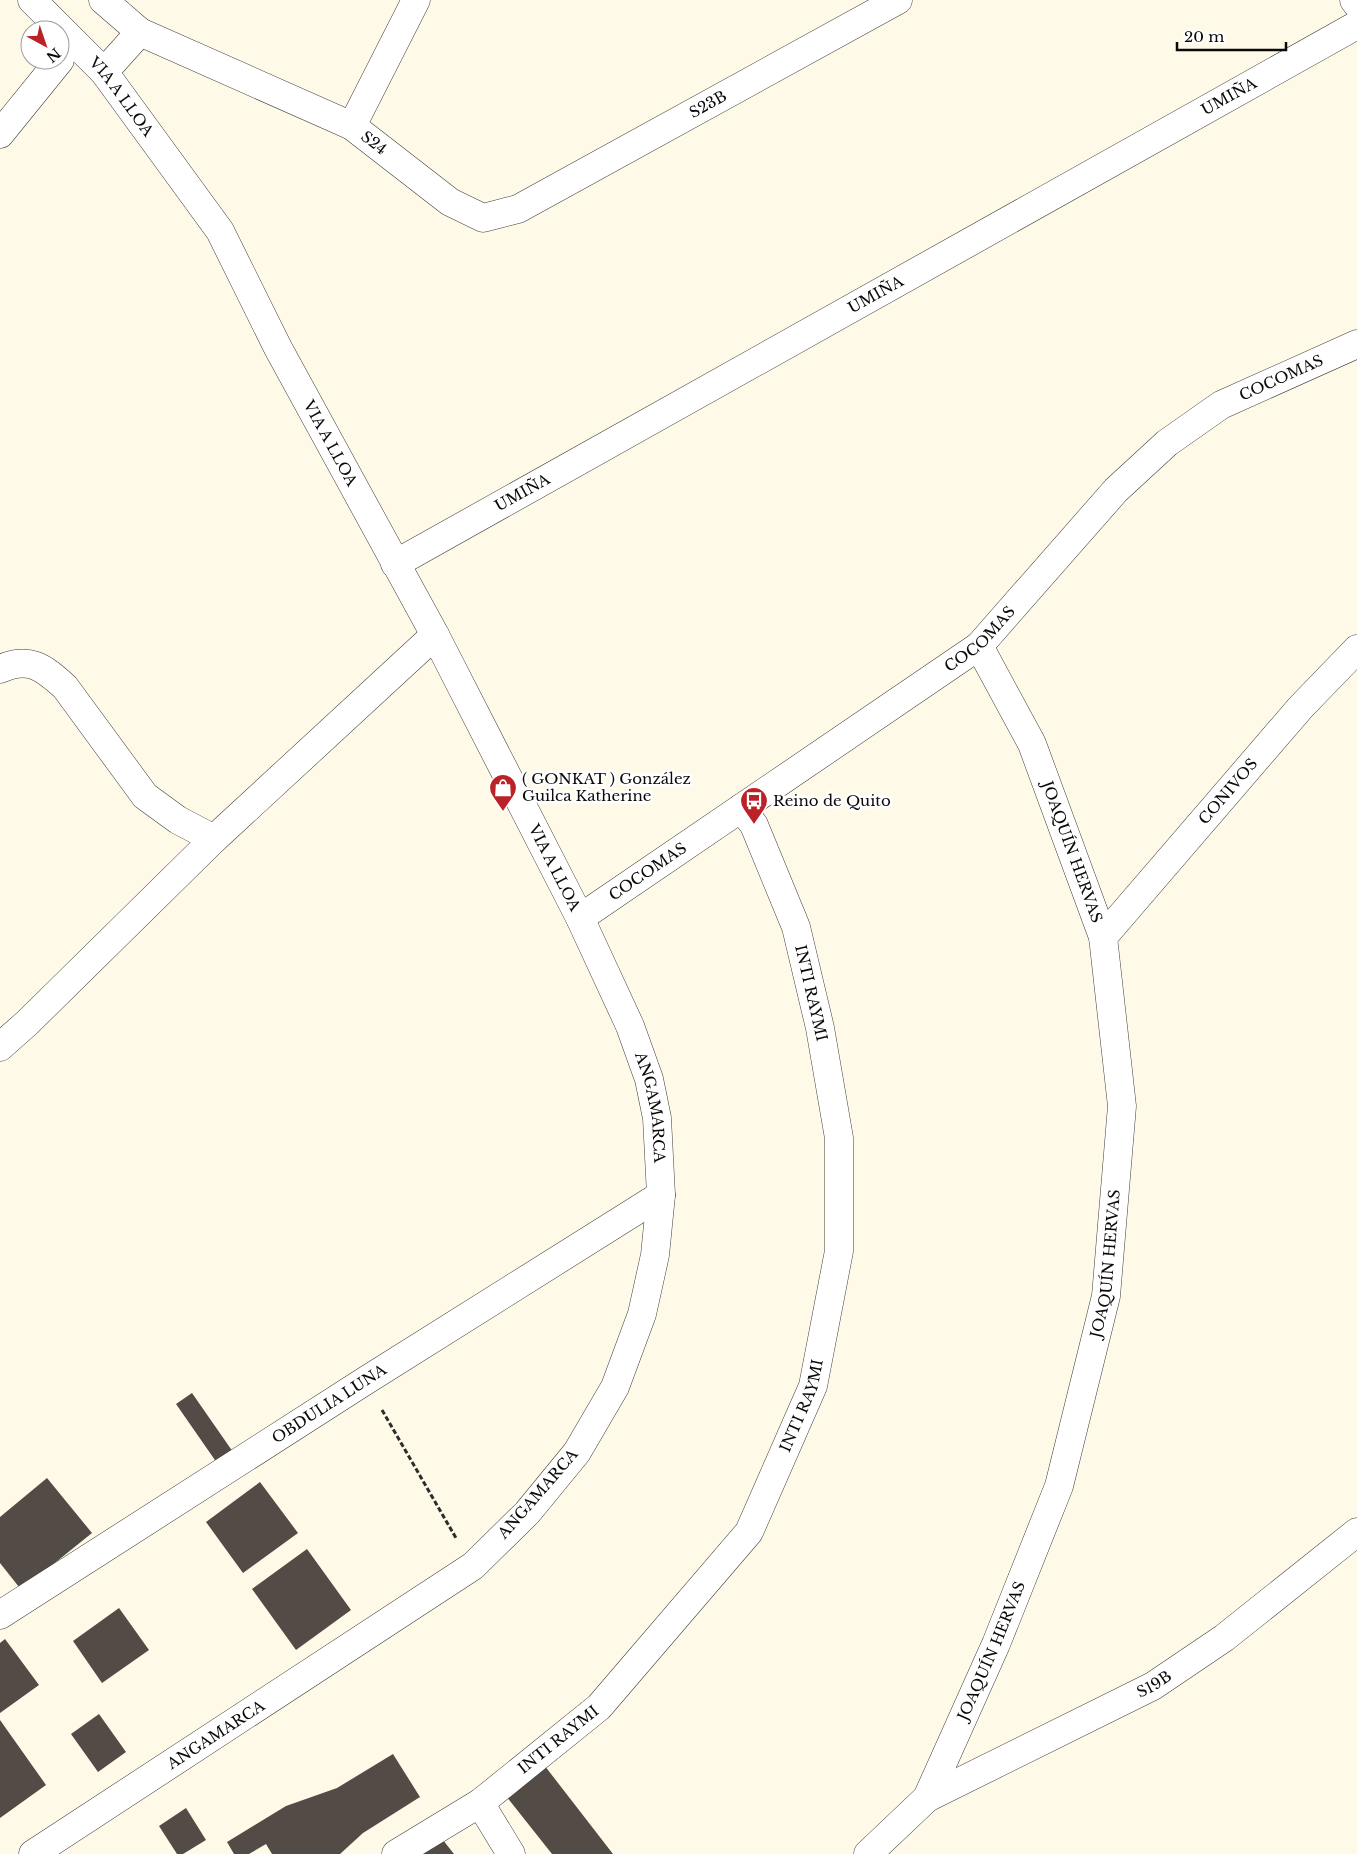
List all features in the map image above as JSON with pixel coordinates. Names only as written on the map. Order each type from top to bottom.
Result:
[{"type":"street","name":"VIA A LLOA","points":[[32,0],[44,20]]},
{"type":"street","points":[[103,0],[140,32],[352,126]]},
{"type":"street","name":"S24","points":[[416,0],[352,126],[450,202],[483,218],[518,209]]},
{"type":"street","name":"S23B","points":[[518,209],[898,0]]},
{"type":"street","points":[[1354,0],[1357,4]]},
{"type":"street","name":"UMIÑA","points":[[395,564],[1357,25]]},
{"type":"street","points":[[104,72],[140,32]]},
{"type":"street","name":"VIA A LLOA","points":[[70,57],[104,72],[220,230],[278,348],[435,635],[580,918]]},
{"type":"street","points":[[0,134],[51,70]]},
{"type":"street","name":"COCOMAS","points":[[580,918],[978,646],[1116,490],[1167,443],[1221,405],[1357,344]]},
{"type":"street","points":[[0,1047],[27,1023],[214,839],[435,635]]},
{"type":"street","name":"JOAQUÍN HERVAS","points":[[868,1854],[927,1798],[996,1644],[1059,1486],[1106,1296],[1122,1106],[1103,937],[1032,744],[978,646]]},
{"type":"street","name":"CONIVOS","points":[[1103,937],[1300,708],[1357,649]]},
{"type":"street","points":[[0,669],[12,664],[31,663],[48,672],[65,687],[145,796],[178,820],[214,839]]},
{"type":"street","name":"INTI RAYMI","points":[[396,1854],[480,1803],[599,1707],[748,1532],[812,1386],[838,1251],[839,1138],[820,1028],[796,927],[754,825],[741,808]]},
{"type":"street","name":"ANGAMARCA","points":[[33,1854],[473,1566],[527,1512],[577,1452],[615,1387],[642,1314],[655,1255],[661,1196],[657,1118],[649,1079],[630,1026],[580,918]]},
{"type":"street","name":"OBDULIA LUNA","points":[[0,1615],[365,1381],[661,1196]]},
{"type":"street","name":"S19B","points":[[927,1798],[1153,1686],[1224,1638],[1357,1532]]},
{"type":"street","points":[[480,1803],[511,1854]]},
{"type":"path","points":[[365,1381],[473,1566]]},
{"type":"building","points":[[192,1393],[233,1452],[217,1463],[176,1404]]},
{"type":"building","points":[[47,1478],[92,1533],[51,1566],[19,1587],[0,1563],[0,1517]]},
{"type":"building","points":[[260,1482],[298,1533],[243,1573],[206,1522]]},
{"type":"building","points":[[307,1549],[351,1610],[296,1650],[252,1589]]},
{"type":"building","points":[[119,1608],[149,1650],[102,1683],[73,1641]]},
{"type":"building","points":[[5,1639],[39,1685],[0,1713],[0,1643]]},
{"type":"building","points":[[99,1714],[126,1752],[98,1772],[71,1734]]},
{"type":"building","points":[[0,1720],[46,1785],[0,1818]]},
{"type":"building","points":[[393,1754],[420,1797],[363,1833],[340,1854],[272,1854],[266,1844],[249,1854],[234,1854],[227,1842],[286,1806],[337,1788]]},
{"type":"building","points":[[541,1761],[613,1854],[552,1854],[502,1791]]},
{"type":"building","points":[[186,1808],[206,1840],[183,1854],[177,1854],[159,1826]]},
{"type":"building","points":[[439,1835],[454,1854],[407,1854]]},
{"type":"place","name":"( GONKAT ) González Guilca Katherine","points":[[503,812]]},
{"type":"place","name":"Reino de Quito","points":[[754,825]]}]
